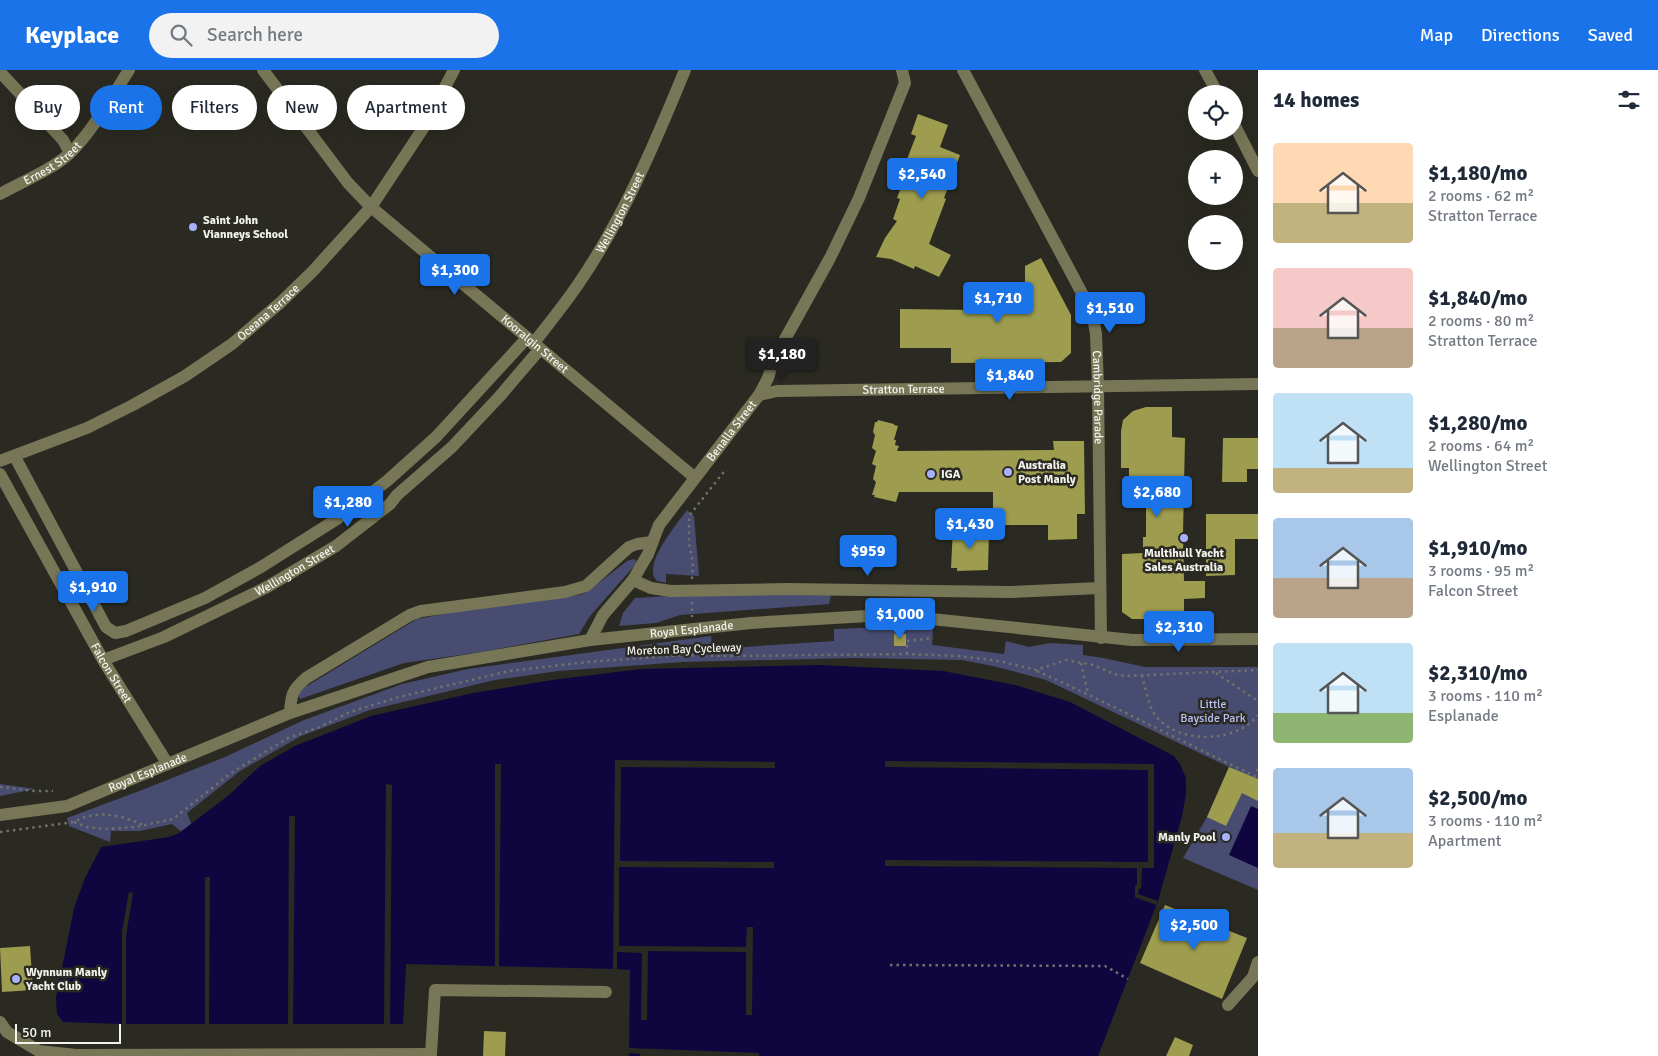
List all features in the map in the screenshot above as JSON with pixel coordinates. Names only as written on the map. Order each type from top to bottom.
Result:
[{"type":"street","name":"Ernest Street","points":[[0,194],[58,162],[70,153],[109,101],[129,70]]},
{"type":"street","name":"Kooralgin Street","points":[[263,70],[348,183],[371,207],[694,477]]},
{"type":"street","name":"Oceana Terrace","points":[[0,461],[15,457],[87,428],[133,406],[185,376],[232,344],[280,303],[371,207],[424,127],[454,70]]},
{"type":"street","name":"Wellington Street","points":[[103,660],[164,637],[259,591],[336,546],[390,504],[397,495],[452,447],[500,396],[533,344],[580,282],[609,234],[645,165],[685,70]]},
{"type":"street","name":"Benalla Street","points":[[590,640],[603,615],[632,580],[648,554],[659,525],[694,477],[759,395],[768,378],[774,359],[830,258],[859,198],[905,83],[902,70]]},
{"type":"street","name":"Cambridge Parade","points":[[963,70],[1092,312],[1096,334],[1098,386],[1101,638]]},
{"type":"street","points":[[1204,70],[1213,85]]},
{"type":"street","points":[[0,72],[62,140],[70,153]]},
{"type":"street","points":[[1242,140],[1258,171]]},
{"type":"street","name":"Wellington Street","points":[[115,633],[126,631],[205,598],[261,567],[337,519],[387,480],[436,437],[533,344]]},
{"type":"street","name":"Stratton Terrace","points":[[759,395],[777,391],[1258,384]]},
{"type":"street","name":"Falcon Street","points":[[15,457],[106,627],[115,633]]},
{"type":"street","name":"Falcon Street","points":[[0,474],[103,660],[167,763]]},
{"type":"street","points":[[290,713],[291,700],[296,687],[306,678],[410,614],[565,592],[586,586],[630,547],[652,542]]},
{"type":"street","points":[[632,580],[651,588],[671,591],[786,589],[1010,592],[1100,588]]},
{"type":"street","name":"Royal Esplanade","points":[[0,815],[66,806],[290,713],[428,667],[590,640],[692,628],[868,616],[922,618],[1132,640],[1258,638]]},
{"type":"street","points":[[1228,1005],[1253,977],[1258,962]]},
{"type":"street","points":[[0,1022],[7,1032],[39,1051],[76,1055],[431,1055],[435,990],[606,992]]},
{"type":"path","points":[[692,628],[693,563],[689,544],[689,516],[726,469]]},
{"type":"path","points":[[907,654],[907,641],[934,638]]},
{"type":"path","name":"Moreton Bay Cycleway","points":[[74,822],[87,827],[108,829],[136,828],[173,819],[231,772],[288,738],[320,727],[350,712],[399,697],[509,671],[587,662],[674,656],[907,654],[959,656],[999,661],[1036,670],[1088,693],[1162,732],[1255,776],[1258,769]]},
{"type":"path","points":[[1036,670],[1066,660],[1093,665],[1114,674],[1125,676],[1258,670]]},
{"type":"path","points":[[1081,663],[1088,693]]},
{"type":"path","points":[[1215,672],[1258,701]]},
{"type":"path","points":[[1142,675],[1155,716],[1166,725],[1183,733],[1205,737],[1226,735],[1242,729],[1258,715]]},
{"type":"path","points":[[1162,732],[1166,725]]},
{"type":"path","points":[[1180,740],[1183,733]]},
{"type":"path","points":[[0,787],[53,791]]},
{"type":"path","points":[[0,832],[74,822],[84,816],[102,814],[132,820],[143,825]]},
{"type":"path","points":[[890,965],[1105,966],[1128,979]]},
{"type":"green space","points":[[687,510],[694,516],[699,576],[666,574],[666,583],[657,581],[653,570],[655,561],[664,542]]},
{"type":"green space","points":[[634,559],[637,561],[635,565],[590,616],[579,634],[481,652],[404,663],[300,699],[298,695],[302,689],[417,619],[454,612],[579,595],[587,592],[627,561]]},
{"type":"green space","points":[[719,593],[831,595],[829,604],[680,615],[656,623],[619,626],[623,613],[635,598]]},
{"type":"green space","name":"Little Bayside Park","points":[[834,629],[933,629],[932,645],[1004,654],[1006,641],[1029,647],[1050,643],[1083,645],[1083,655],[1145,667],[1258,667],[1258,890],[1183,858],[1207,817],[1229,767],[1046,680],[962,660],[854,658],[683,662],[558,671],[495,680],[370,710],[301,736],[240,771],[187,813],[192,826],[183,833],[172,824],[140,831],[111,831],[110,842],[69,826],[67,818],[225,757],[304,720],[402,684],[468,669],[711,636],[713,649],[834,641]]},
{"type":"green space","points":[[0,784],[35,789],[0,796]]},
{"type":"shaded area","points":[[821,665],[943,671],[1015,685],[1070,702],[1174,756],[1180,764],[1186,778],[1186,794],[1182,816],[1158,901],[1098,1056],[629,1056],[630,970],[617,969],[406,964],[403,1024],[122,1024],[63,1022],[57,1014],[56,998],[74,908],[85,878],[101,847],[169,837],[179,833],[229,795],[260,766],[295,746],[371,716],[473,693],[552,680],[640,669]]},
{"type":"shaded area","points":[[1251,806],[1258,809],[1258,868],[1229,855]]},
{"type":"pier","points":[[615,760],[775,762],[775,768],[621,767],[620,861],[774,862],[774,868],[619,867],[619,946],[746,947],[747,927],[753,927],[752,1015],[746,1015],[746,952],[648,951],[647,1020],[641,1020],[642,953],[617,952],[617,969],[613,969]]},
{"type":"pier","points":[[885,761],[1154,764],[1154,868],[1142,868],[1141,888],[1138,894],[1158,901],[1156,905],[1135,897],[1137,868],[885,866],[885,860],[1148,862],[1148,770],[885,767]]},
{"type":"pier","points":[[495,764],[501,764],[499,966],[495,966]]},
{"type":"pier","points":[[386,784],[392,785],[390,1025],[384,1025]]},
{"type":"pier","points":[[289,816],[295,816],[293,1025],[288,1024]]},
{"type":"pier","points":[[205,877],[210,877],[209,1024],[205,1024]]},
{"type":"pier","points":[[129,892],[133,893],[126,936],[126,1024],[122,1024],[122,931]]},
{"type":"pier","points":[[629,1048],[759,1053],[759,1056],[640,1056],[640,1054],[629,1053]]},
{"type":"building","points":[[918,114],[948,125],[940,147],[960,155],[929,244],[951,255],[939,277],[915,266],[914,269],[891,259],[876,257],[885,238],[897,221],[893,219],[900,199],[897,198],[905,177],[901,175],[916,136],[911,134]]},
{"type":"building","points":[[1041,258],[1071,315],[1071,353],[1061,362],[951,363],[951,348],[900,348],[900,309],[975,310],[976,288],[1025,286],[1025,266]]},
{"type":"building","points":[[1146,407],[1172,407],[1172,437],[1185,438],[1184,581],[1205,581],[1205,598],[1184,599],[1184,619],[1132,619],[1122,612],[1122,554],[1143,553],[1143,537],[1146,537],[1146,493],[1136,494],[1136,480],[1129,479],[1129,468],[1121,468],[1121,431],[1123,420],[1133,411]]},
{"type":"building","points":[[878,420],[898,426],[894,440],[896,440],[895,445],[899,446],[897,451],[1054,450],[1053,441],[1084,441],[1085,514],[1077,514],[1077,539],[1048,540],[1048,525],[993,525],[993,492],[899,492],[896,502],[874,497],[875,495],[872,495],[876,482],[873,479],[876,466],[872,464],[876,451],[872,448],[875,422]]},
{"type":"building","points":[[1223,438],[1258,438],[1258,469],[1247,469],[1247,482],[1222,482]]},
{"type":"building","points":[[1206,514],[1258,514],[1258,539],[1235,539],[1235,575],[1206,576]]},
{"type":"building","points":[[953,528],[989,531],[988,570],[957,571],[957,568],[951,568]]},
{"type":"building","points":[[894,634],[906,634],[906,646],[894,646]]},
{"type":"building","points":[[1229,767],[1258,779],[1258,801],[1242,793],[1226,826],[1207,817]]},
{"type":"building","points":[[1165,905],[1247,938],[1222,999],[1140,963]]},
{"type":"building","name":"Wynnum Manly Yacht Club","points":[[30,946],[33,990],[2,992],[0,948]]},
{"type":"building","points":[[484,1031],[506,1032],[505,1056],[483,1056]]},
{"type":"building","points":[[1175,1037],[1193,1045],[1189,1056],[1166,1056]]},
{"type":"place","name":"Saint John Vianneys School","points":[[193,227]]},
{"type":"place","name":"Australia Post Manly","points":[[1008,472]]},
{"type":"place","name":"IGA","points":[[931,474]]},
{"type":"place","name":"Multihull Yacht Sales Australia","points":[[1184,538]]},
{"type":"place","name":"Manly Pool","points":[[1226,837]]},
{"type":"place","name":"Wynnum Manly Yacht Club","points":[[16,979]]}]
